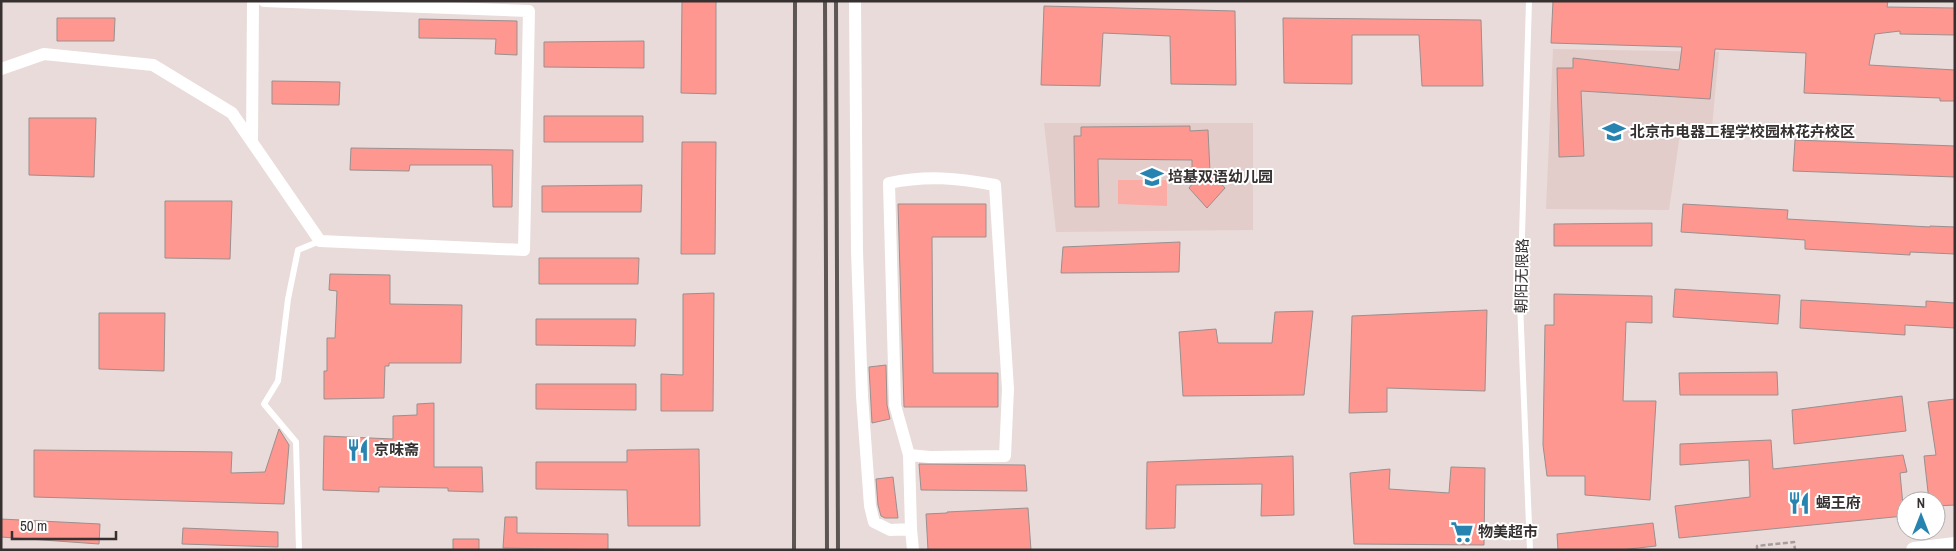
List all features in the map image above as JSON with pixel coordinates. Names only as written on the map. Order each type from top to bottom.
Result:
[{"type":"street","points":[[252,142],[253,1]]},
{"type":"street","points":[[1,70],[44,54],[153,65],[232,113],[320,240],[524,250],[529,11],[264,1]]},
{"type":"street","points":[[855,1],[857,251],[862,396],[870,506],[874,522],[890,530],[911,529]]},
{"type":"street","points":[[909,455],[930,457],[1005,456],[1008,388],[995,185],[962,179],[915,178],[889,183],[895,405],[909,455],[912,550]]},
{"type":"street","points":[[1914,550],[1955,545]]},
{"type":"lane","name":"朝阳无限路","points":[[1529,1],[1520,303],[1530,550]]},
{"type":"lane","points":[[299,550],[296,442],[264,404],[278,381],[288,298],[298,250],[320,240]]},
{"type":"path","points":[[1757,550],[1757,546],[1794,542],[1794,550]]},
{"type":"shaded area","name":"北京市电器工程学校园林花卉校区","points":[[1553,49],[1719,52],[1712,127],[1681,127],[1669,210],[1546,209]]},
{"type":"shaded area","name":"培基双语幼儿园","points":[[1044,123],[1253,123],[1253,230],[1056,232]]},
{"type":"shaded area","points":[[1118,180],[1167,180],[1167,206],[1118,204]]},
{"type":"building","points":[[682,1],[716,1],[716,94],[681,93]]},
{"type":"building","points":[[1553,1],[1888,1],[1887,7],[1955,8],[1955,35],[1900,34],[1900,31],[1875,34],[1869,65],[1955,70],[1955,101],[1940,101],[1940,98],[1804,93],[1806,53],[1715,49],[1710,99],[1581,91],[1584,156],[1559,157],[1557,68],[1573,68],[1573,58],[1679,70],[1682,47],[1551,43]]},
{"type":"building","points":[[1044,6],[1235,11],[1236,85],[1171,84],[1170,36],[1103,33],[1100,86],[1041,85]]},
{"type":"building","points":[[57,18],[115,18],[114,41],[57,41]]},
{"type":"building","points":[[1283,18],[1481,20],[1483,86],[1422,86],[1419,35],[1352,35],[1352,84],[1284,83]]},
{"type":"building","points":[[419,19],[517,21],[517,55],[495,54],[496,39],[419,38]]},
{"type":"building","points":[[644,41],[644,68],[544,67],[544,42]]},
{"type":"building","points":[[272,81],[340,82],[339,105],[272,104]]},
{"type":"building","points":[[544,116],[643,116],[643,142],[544,142]]},
{"type":"building","points":[[29,118],[96,118],[94,177],[29,175]]},
{"type":"building","points":[[1190,126],[1190,131],[1208,130],[1210,172],[1225,188],[1207,208],[1189,188],[1192,184],[1192,160],[1098,159],[1099,207],[1075,207],[1074,136],[1081,136],[1081,127]]},
{"type":"building","points":[[1795,140],[1955,146],[1955,177],[1793,171]]},
{"type":"building","points":[[682,142],[716,142],[715,254],[681,254]]},
{"type":"building","points":[[351,148],[513,150],[512,207],[493,207],[492,165],[410,165],[409,171],[350,170]]},
{"type":"building","points":[[642,185],[641,212],[542,212],[542,186]]},
{"type":"building","points":[[165,201],[232,201],[230,259],[165,258]]},
{"type":"building","points":[[898,204],[986,204],[986,237],[932,237],[933,373],[998,373],[998,407],[904,407]]},
{"type":"building","points":[[1683,204],[1788,210],[1787,219],[1955,227],[1955,254],[1910,252],[1910,255],[1805,249],[1805,240],[1681,232]]},
{"type":"building","points":[[1652,223],[1652,246],[1554,246],[1554,224]]},
{"type":"building","points":[[1180,242],[1179,272],[1061,273],[1063,247]]},
{"type":"building","points":[[539,258],[639,258],[638,284],[539,284]]},
{"type":"building","points":[[330,274],[390,275],[390,304],[462,305],[461,363],[389,363],[389,366],[385,366],[384,398],[324,399],[324,371],[327,371],[327,338],[335,338],[337,291],[329,290]]},
{"type":"building","points":[[1675,289],[1780,295],[1778,324],[1673,317]]},
{"type":"building","points":[[714,293],[713,411],[661,411],[661,374],[683,375],[683,294]]},
{"type":"building","points":[[1554,294],[1652,296],[1652,323],[1626,322],[1623,401],[1656,401],[1650,500],[1585,495],[1585,476],[1547,476],[1543,445],[1545,325],[1554,325]]},
{"type":"building","points":[[1801,300],[1926,307],[1926,301],[1955,303],[1955,328],[1905,325],[1905,335],[1800,328]]},
{"type":"building","points":[[1487,310],[1485,391],[1387,388],[1387,412],[1349,413],[1352,316]]},
{"type":"building","points":[[1313,311],[1304,395],[1183,396],[1179,332],[1216,329],[1218,343],[1272,343],[1275,312]]},
{"type":"building","points":[[99,313],[165,313],[164,371],[99,369]]},
{"type":"building","points":[[536,319],[636,319],[635,346],[536,345]]},
{"type":"building","points":[[886,365],[887,405],[890,419],[872,423],[869,367]]},
{"type":"building","points":[[1777,372],[1778,395],[1680,395],[1679,373]]},
{"type":"building","points":[[536,384],[636,384],[636,410],[536,409]]},
{"type":"building","points":[[1902,396],[1906,431],[1794,444],[1792,410]]},
{"type":"building","points":[[1955,399],[1955,505],[1946,505],[1946,491],[1928,491],[1924,456],[1936,455],[1928,402]]},
{"type":"building","points":[[434,403],[434,467],[482,467],[483,492],[448,491],[448,488],[379,487],[379,492],[323,490],[324,436],[393,439],[393,416],[417,415],[417,404]]},
{"type":"building","points":[[279,429],[289,445],[284,504],[34,497],[34,450],[232,452],[231,473],[265,472]]},
{"type":"building","points":[[1771,440],[1773,469],[1903,455],[1907,472],[1900,473],[1902,491],[1896,491],[1896,517],[1679,538],[1675,506],[1750,497],[1749,460],[1680,465],[1680,444]]},
{"type":"building","points":[[699,449],[700,526],[628,526],[627,490],[536,489],[536,462],[627,462],[627,450]]},
{"type":"building","points":[[1293,456],[1294,515],[1261,516],[1262,484],[1176,485],[1175,528],[1146,529],[1147,462]]},
{"type":"building","points":[[919,464],[1025,465],[1027,491],[921,490]]},
{"type":"building","points":[[1451,467],[1485,468],[1484,545],[1354,544],[1350,473],[1390,469],[1389,489],[1449,493]]},
{"type":"building","points":[[893,477],[898,518],[885,518],[881,516],[878,505],[876,479]]},
{"type":"building","points":[[1028,508],[1031,550],[928,550],[926,514]]},
{"type":"building","points":[[505,517],[517,517],[517,533],[608,534],[608,550],[503,548]]},
{"type":"building","points":[[1,519],[100,524],[99,544],[1,537]]},
{"type":"building","points":[[1653,523],[1656,546],[1620,550],[1558,550],[1557,534]]},
{"type":"building","points":[[183,528],[278,532],[278,547],[182,544]]},
{"type":"building","points":[[453,539],[479,539],[479,550],[453,550]]},
{"type":"railway","points":[[794,550],[795,1]]},
{"type":"railway","points":[[825,1],[827,550]]},
{"type":"railway","points":[[836,1],[838,550]]},
{"type":"place","name":"北京市电器工程学校园林花卉校区","points":[[1614,132]]},
{"type":"place","name":"培基双语幼儿园","points":[[1152,177]]},
{"type":"place","name":"京味斋","points":[[358,450]]},
{"type":"place","name":"蝎王府","points":[[1799,503]]},
{"type":"place","name":"物美超市","points":[[1462,532]]}]
